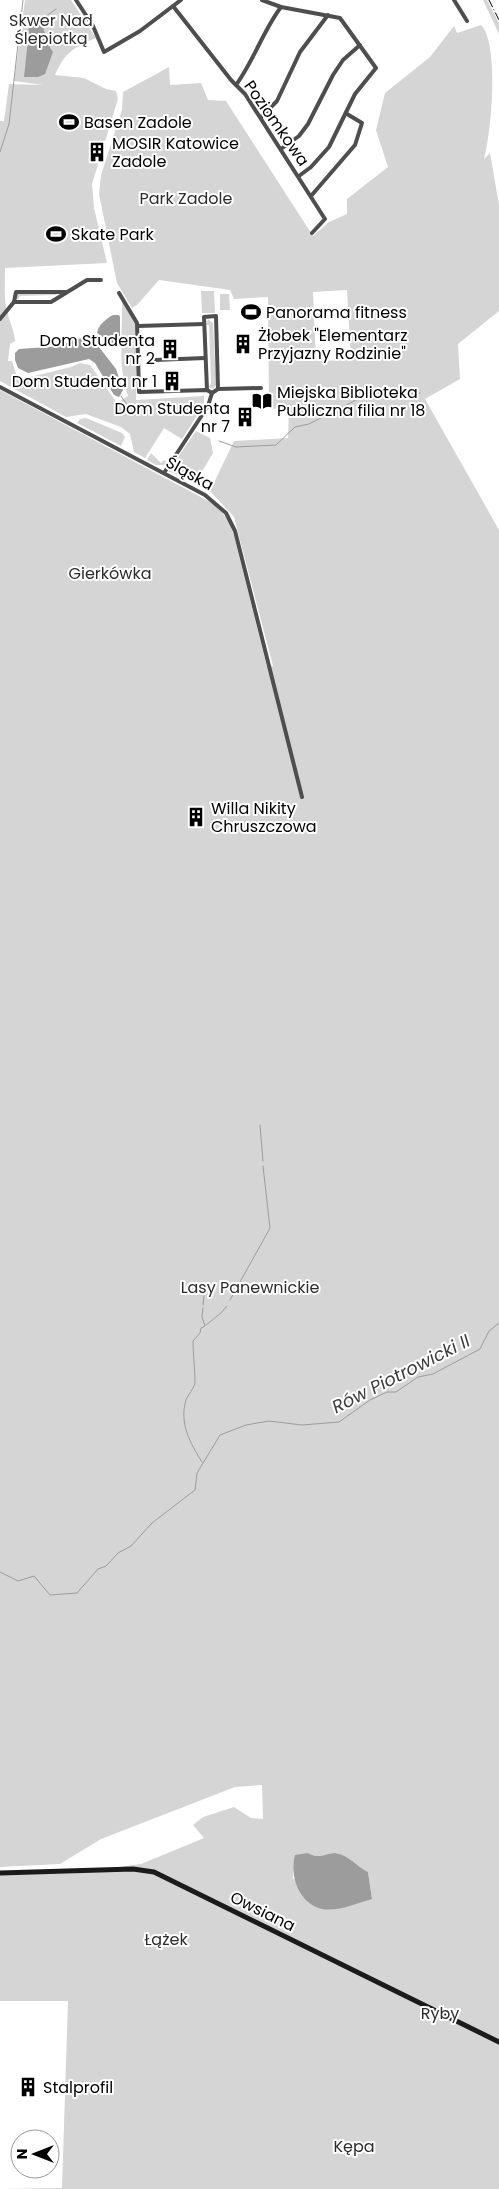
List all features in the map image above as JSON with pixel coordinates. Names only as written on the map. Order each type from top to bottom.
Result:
[{"type":"street","points":[[76,0],[93,26],[104,52],[140,30],[180,0]]},
{"type":"street","points":[[262,0],[281,7],[340,18],[376,68],[356,94],[326,152],[299,176]]},
{"type":"street","points":[[454,0],[467,21]]},
{"type":"street","name":"Poziomkowa","points":[[173,6],[236,86],[245,94],[299,176],[325,219],[312,233]]},
{"type":"street","points":[[236,86],[249,68],[269,23],[281,7]]},
{"type":"street","points":[[260,116],[277,101],[300,52],[328,15]]},
{"type":"street","points":[[281,150],[299,136],[308,124],[333,74],[343,60],[360,45]]},
{"type":"street","points":[[311,196],[355,145],[362,124],[347,114]]},
{"type":"street","points":[[14,302],[51,302],[87,280],[101,280]]},
{"type":"street","points":[[0,319],[14,302],[16,292],[67,292]]},
{"type":"street","points":[[119,293],[137,324],[139,392],[207,390],[212,393]]},
{"type":"street","points":[[207,390],[204,316],[216,316],[218,389]]},
{"type":"street","points":[[137,324],[204,324]]},
{"type":"street","points":[[155,360],[205,358]]},
{"type":"street","name":"Śląska","points":[[0,388],[213,500],[230,519],[235,531],[302,797]]},
{"type":"street","points":[[164,473],[208,406],[212,393],[218,389],[260,388]]},
{"type":"street","name":"Owsiana","points":[[0,1873],[128,1869],[151,1871],[499,2042]]},
{"type":"green space","name":"Skwer Nad Ślepiotką","points":[[25,0],[71,0],[96,38],[81,45],[66,56],[55,75],[84,78],[106,89],[116,91],[118,99],[92,184],[94,208],[107,263],[5,268],[6,307],[15,341],[10,344],[8,361],[12,361],[18,380],[80,363],[90,365],[117,403],[128,396],[123,373],[121,348],[122,300],[136,323],[136,400],[204,396],[204,405],[182,439],[164,428],[145,458],[134,452],[130,434],[121,427],[86,414],[66,417],[0,381],[0,121],[4,121],[9,84],[43,85],[14,81]]},
{"type":"green space","points":[[483,0],[487,0],[499,23],[499,34]]},
{"type":"green space","name":"Lasy Panewnickie","points":[[481,25],[487,35],[490,49],[492,67],[491,108],[484,159],[490,153],[499,205],[499,311],[458,344],[460,379],[425,399],[499,530],[499,2189],[0,2189],[62,2188],[68,2001],[0,2001],[0,1875],[75,1873],[141,1864],[204,1838],[193,1825],[203,1817],[234,1807],[251,1818],[263,1819],[262,1785],[235,1787],[101,1839],[60,1864],[0,1867],[0,390],[218,507],[226,518],[234,536],[267,667],[273,666],[234,517],[210,491],[234,441],[288,438],[289,408],[269,409],[268,297],[234,299],[230,290],[159,280],[137,305],[132,308],[117,283],[99,194],[101,175],[122,110],[123,92],[169,67],[170,85],[201,83],[208,100],[226,101],[313,236],[329,222],[347,214],[347,199],[388,167],[376,130],[385,93],[430,57],[454,26],[457,33]],"holes":[[[347,290],[351,360],[316,361],[313,292]],[[308,1853],[319,1856],[331,1853],[340,1854],[368,1872],[372,1899],[293,1879],[293,1862]]]},
{"type":"green space","points":[[201,291],[214,291],[215,313],[202,313]]},
{"type":"green space","points":[[17,293],[56,293],[56,295],[20,296],[18,300],[16,297]]},
{"type":"green space","points":[[220,294],[229,294],[230,310],[220,310]]},
{"type":"green space","points":[[208,319],[213,323],[216,385],[213,389],[209,387],[211,383],[209,325],[206,325]]},
{"type":"green space","points":[[86,418],[122,433],[125,437],[121,446],[77,423],[80,419]]},
{"type":"green space","points":[[196,431],[210,438],[213,453],[195,483],[168,471]]},
{"type":"green space","points":[[151,453],[161,463],[164,460],[167,462],[165,465],[156,465],[147,460]]},
{"type":"shaded area","points":[[30,21],[39,21],[53,52],[45,74],[38,77],[24,77]]},
{"type":"shaded area","points":[[113,315],[119,315],[120,317],[120,344],[115,346],[97,333],[101,325]]},
{"type":"shaded area","points":[[92,338],[116,369],[123,390],[119,397],[114,395],[95,363],[89,359],[28,373],[18,368],[15,360],[15,353],[19,349],[61,346],[74,339]]},
{"type":"shaded area","points":[[308,1853],[319,1856],[331,1853],[340,1854],[368,1872],[372,1899],[347,1907],[328,1910],[314,1906],[307,1901],[295,1880],[293,1863],[295,1855]]},
{"type":"waterway","points":[[0,152],[9,124],[23,0]]},
{"type":"waterway","points":[[39,21],[56,9]]},
{"type":"waterway","points":[[20,32],[29,30]]},
{"type":"waterway","points":[[219,441],[236,447],[276,445],[295,427],[309,424],[360,398],[420,393]]},
{"type":"waterway","points":[[121,396],[127,405]]},
{"type":"waterway","points":[[260,1125],[263,1161]]},
{"type":"waterway","points":[[230,1300],[270,1228],[263,1166]]},
{"type":"waterway","points":[[203,1305],[204,1296]]},
{"type":"waterway","points":[[206,1325],[227,1306]]},
{"type":"waterway","points":[[202,1462],[193,1448],[187,1432],[184,1408],[195,1383],[193,1341],[200,1333],[201,1328],[205,1326],[202,1317],[203,1308]]},
{"type":"waterway","name":"Rów Piotrowicki II","points":[[0,1572],[18,1581],[34,1576],[50,1595],[77,1593],[98,1569],[106,1566],[118,1553],[131,1546],[152,1523],[195,1490],[197,1473],[220,1435],[246,1425],[269,1421],[302,1425],[339,1422],[370,1400],[387,1392],[396,1392],[418,1377],[433,1374],[480,1349],[489,1331],[499,1323]]},
{"type":"railway","points":[[489,0],[499,20]]},
{"type":"place","name":"Basen Zadole","points":[[69,122]]},
{"type":"place","name":"MOSIR Katowice Zadole","points":[[97,152]]},
{"type":"place","name":"Skate Park","points":[[56,234]]},
{"type":"place","name":"Panorama fitness","points":[[251,312]]},
{"type":"place","name":"Żłobek \"Elementarz Przyjazny Rodzinie\"","points":[[243,344]]},
{"type":"place","name":"Dom Studenta nr 2","points":[[170,349]]},
{"type":"place","name":"Dom Studenta nr 1","points":[[172,381]]},
{"type":"place","name":"Miejska Biblioteka Publiczna filia nr 18","points":[[262,401]]},
{"type":"place","name":"Dom Studenta nr 7","points":[[245,417]]},
{"type":"place","name":"Willa Nikity Chruszczowa","points":[[196,817]]},
{"type":"place","name":"Stalprofil","points":[[28,2087]]},
{"type":"park label","name":"Park Zadole","points":[[186,198]]},
{"type":"park label","name":"Gierkówka","points":[[110,573]]},
{"type":"park label","name":"Łążek","points":[[166,1939]]},
{"type":"park label","name":"Ryby","points":[[440,2013]]},
{"type":"park label","name":"Kępa","points":[[354,2146]]}]
